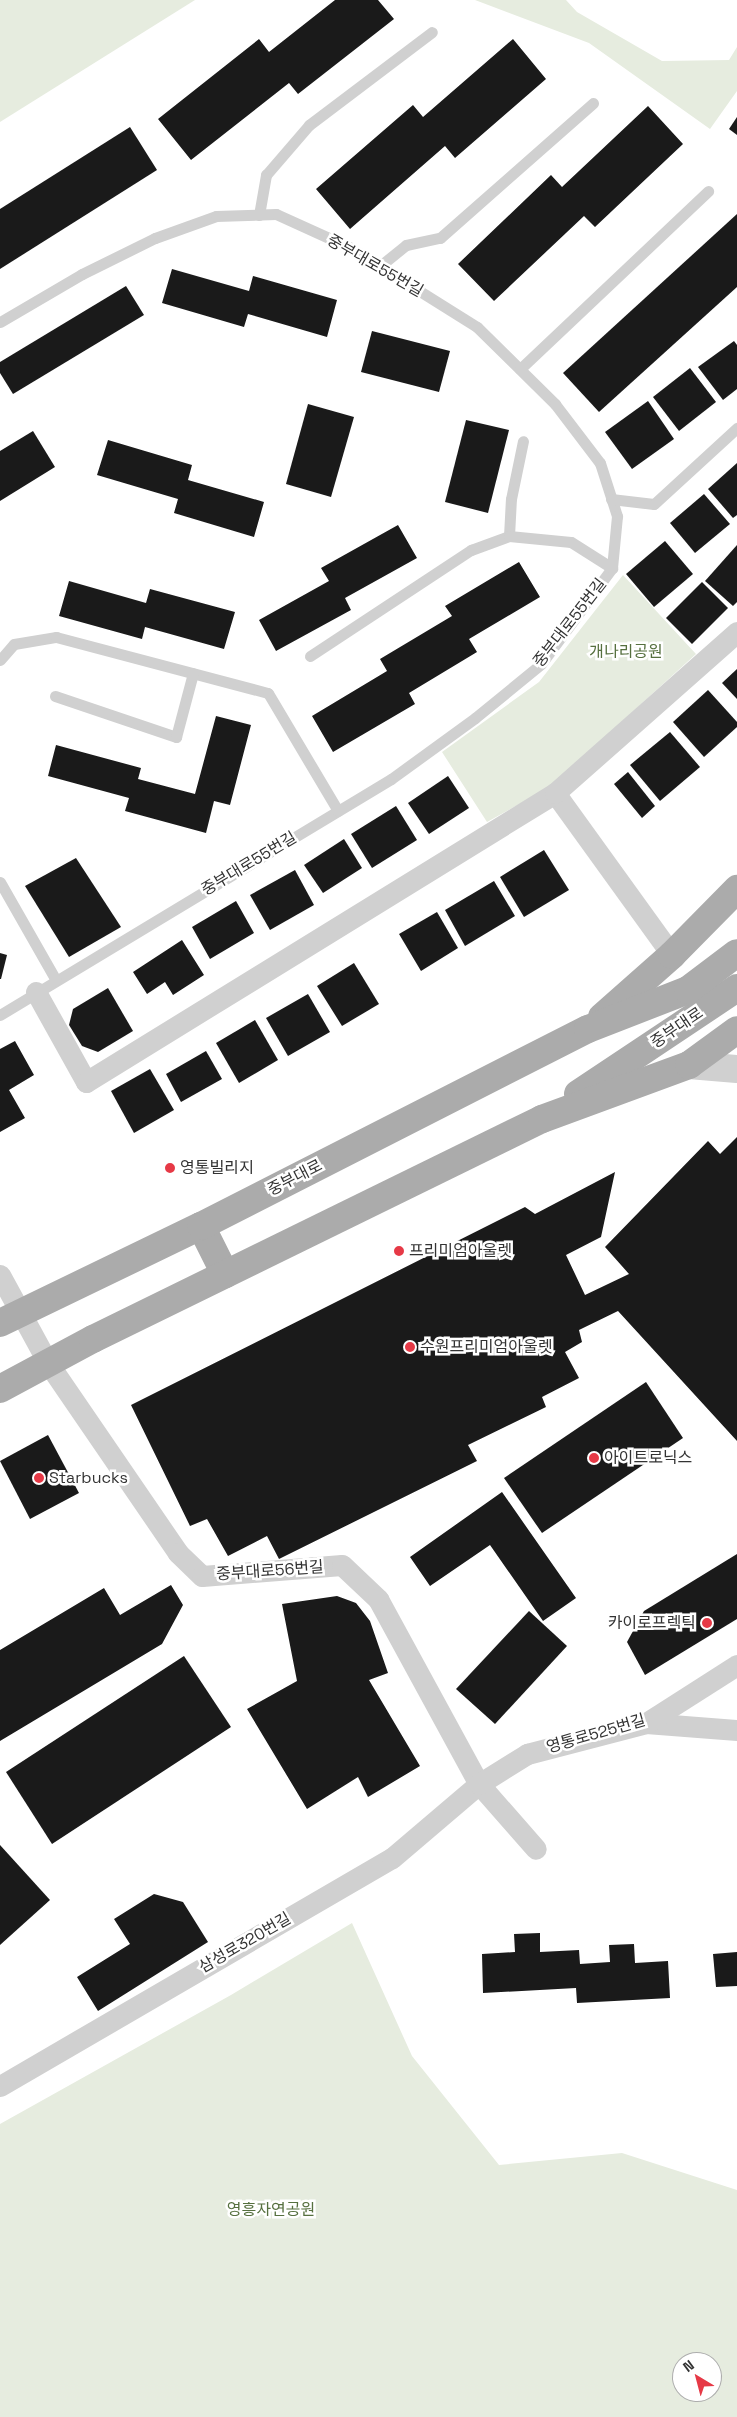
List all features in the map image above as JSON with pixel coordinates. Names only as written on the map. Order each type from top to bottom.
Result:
[{"type":"main road","name":"중부대로","points":[[588,1029],[672,956],[737,889]]},
{"type":"main road","name":"중부대로","points":[[10,1317],[201,1226],[588,1029],[688,990],[737,953]]},
{"type":"main road","name":"중부대로","points":[[542,1119],[737,988]]},
{"type":"main road","name":"중부대로","points":[[0,1389],[226,1274],[542,1119],[689,1065],[737,1030]]},
{"type":"main road","points":[[201,1226],[226,1274]]},
{"type":"street","points":[[36,992],[86,1082],[555,793],[737,632]]},
{"type":"street","points":[[555,793],[672,956]]},
{"type":"street","points":[[689,1065],[737,1070]]},
{"type":"street","name":"중부대로56번길","points":[[0,1275],[10,1317],[48,1363],[178,1553],[202,1576],[342,1565],[378,1599],[479,1784],[536,1849]]},
{"type":"street","name":"영통로525번길","points":[[479,1784],[527,1754],[646,1722],[737,1666]]},
{"type":"street","points":[[646,1722],[737,1730]]},
{"type":"street","name":"삼성로320번길","points":[[0,2086],[392,1858],[479,1784]]},
{"type":"lane","points":[[259,215],[266,175],[309,125],[432,32]]},
{"type":"lane","points":[[380,266],[406,245],[440,238],[593,103]]},
{"type":"lane","points":[[520,369],[708,191]]},
{"type":"lane","name":"중부대로55번길","points":[[0,322],[82,274],[155,238],[216,216],[276,214],[351,248],[477,327],[555,404],[600,463],[617,516],[612,568],[541,664],[475,718],[399,774],[0,1015]]},
{"type":"lane","points":[[611,499],[654,504],[737,428]]},
{"type":"lane","points":[[509,536],[511,499],[523,441]]},
{"type":"lane","points":[[310,656],[471,550],[509,536],[570,542],[612,568]]},
{"type":"lane","points":[[0,660],[14,644],[56,637],[268,693],[338,811]]},
{"type":"lane","points":[[55,696],[176,737],[193,673]]},
{"type":"lane","points":[[0,882],[3,895],[56,980]]},
{"type":"green space","points":[[0,0],[195,0],[0,122]]},
{"type":"green space","points":[[475,0],[566,0],[577,12],[662,61],[729,60],[737,47],[737,91],[710,129],[589,43]]},
{"type":"green space","name":"개나리공원","points":[[623,575],[696,654],[550,787],[487,822],[442,752],[539,682]]},
{"type":"green space","name":"영흥자연공원","points":[[352,1923],[412,2056],[499,2165],[622,2153],[737,2190],[737,2417],[0,2417],[0,2124],[231,1995]]},
{"type":"building","points":[[335,0],[378,0],[394,19],[298,94],[289,83],[191,160],[158,119],[259,39],[269,52]]},
{"type":"building","points":[[513,39],[546,79],[455,158],[445,146],[350,229],[316,189],[413,105],[423,117]]},
{"type":"building","points":[[648,106],[683,144],[595,227],[584,216],[494,301],[458,264],[551,175],[562,187]]},
{"type":"building","points":[[737,117],[737,135],[729,129]]},
{"type":"building","points":[[130,127],[157,170],[0,269],[0,209]]},
{"type":"building","points":[[737,214],[737,287],[599,412],[563,373]]},
{"type":"building","points":[[172,269],[249,291],[253,276],[337,300],[327,337],[248,314],[244,327],[162,303]]},
{"type":"building","points":[[126,286],[144,315],[13,394],[0,373],[0,362]]},
{"type":"building","points":[[372,331],[450,351],[439,392],[361,372]]},
{"type":"building","points":[[734,341],[737,345],[737,389],[723,400],[698,367]]},
{"type":"building","points":[[690,368],[716,402],[679,431],[653,397]]},
{"type":"building","points":[[648,401],[674,439],[632,469],[605,432]]},
{"type":"building","points":[[308,404],[354,417],[331,497],[286,484]]},
{"type":"building","points":[[466,420],[509,430],[488,513],[445,502]]},
{"type":"building","points":[[33,431],[55,467],[0,501],[0,451]]},
{"type":"building","points":[[108,440],[192,465],[188,480],[264,502],[254,537],[174,513],[178,499],[97,475]]},
{"type":"building","points":[[737,463],[737,515],[733,518],[708,489]]},
{"type":"building","points":[[704,494],[730,524],[695,553],[670,523]]},
{"type":"building","points":[[398,525],[417,558],[345,598],[351,610],[276,651],[259,620],[329,581],[321,568]]},
{"type":"building","points":[[665,541],[693,574],[654,607],[626,574]]},
{"type":"building","points":[[737,545],[737,602],[733,606],[705,581]]},
{"type":"building","points":[[519,562],[540,597],[469,639],[477,652],[409,693],[415,704],[333,752],[312,716],[387,671],[380,659],[452,616],[445,606]]},
{"type":"building","points":[[69,581],[146,603],[150,589],[235,612],[224,649],[145,627],[142,639],[59,616]]},
{"type":"building","points":[[702,582],[728,608],[692,644],[666,618]]},
{"type":"building","points":[[737,669],[737,699],[722,683]]},
{"type":"building","points":[[708,690],[737,722],[737,727],[704,757],[673,722]]},
{"type":"building","points":[[216,716],[251,725],[230,805],[214,801],[206,833],[125,811],[129,798],[48,776],[56,745],[141,768],[138,779],[195,794]]},
{"type":"building","points":[[670,732],[700,767],[660,801],[630,765]]},
{"type":"building","points":[[628,772],[655,806],[642,818],[614,784]]},
{"type":"building","points":[[448,776],[469,808],[429,834],[408,803]]},
{"type":"building","points":[[396,806],[417,840],[372,868],[351,834]]},
{"type":"building","points":[[344,839],[362,868],[323,893],[304,865]]},
{"type":"building","points":[[544,850],[569,890],[524,917],[500,877]]},
{"type":"building","points":[[76,858],[121,927],[69,957],[25,886]]},
{"type":"building","points":[[295,870],[314,905],[270,930],[250,895]]},
{"type":"building","points":[[494,881],[515,916],[465,946],[445,910]]},
{"type":"building","points":[[236,901],[254,933],[210,959],[192,927]]},
{"type":"building","points":[[437,912],[458,948],[421,971],[399,934]]},
{"type":"building","points":[[182,940],[204,975],[173,995],[165,982],[147,994],[133,972]]},
{"type":"building","points":[[0,953],[7,955],[1,979],[0,979]]},
{"type":"building","points":[[354,963],[379,1004],[342,1026],[317,986]]},
{"type":"building","points":[[108,988],[133,1031],[98,1052],[82,1046],[69,1025],[73,1009]]},
{"type":"building","points":[[308,994],[330,1032],[288,1056],[266,1018]]},
{"type":"building","points":[[255,1020],[278,1060],[239,1083],[216,1043]]},
{"type":"building","points":[[15,1041],[34,1075],[9,1090],[25,1118],[0,1132],[0,1049]]},
{"type":"building","points":[[206,1051],[222,1079],[181,1102],[166,1074]]},
{"type":"building","points":[[150,1069],[174,1110],[134,1133],[111,1091]]},
{"type":"building","name":"수원프리미엄아울렛","points":[[737,1137],[737,1441],[618,1311],[579,1330],[582,1342],[565,1352],[579,1378],[542,1397],[546,1407],[468,1445],[477,1461],[279,1559],[267,1536],[228,1556],[207,1519],[190,1526],[131,1405],[525,1207],[535,1214],[615,1172],[601,1237],[566,1255],[585,1295],[629,1274],[605,1247],[708,1141],[720,1154]]},
{"type":"building","name":"아이트로닉스","points":[[646,1382],[683,1438],[542,1533],[504,1478]]},
{"type":"building","name":"Starbucks","points":[[48,1435],[79,1493],[30,1519],[0,1461]]},
{"type":"building","points":[[502,1492],[576,1598],[543,1621],[490,1545],[430,1586],[410,1557]]},
{"type":"building","points":[[737,1554],[737,1619],[645,1675],[627,1642],[644,1611]]},
{"type":"building","points":[[171,1585],[183,1605],[162,1644],[0,1741],[0,1650],[104,1588],[120,1615]]},
{"type":"building","points":[[337,1596],[356,1603],[370,1621],[388,1673],[369,1680],[420,1766],[368,1797],[358,1777],[307,1809],[247,1709],[297,1681],[282,1604]]},
{"type":"building","points":[[529,1611],[567,1646],[495,1724],[456,1689]]},
{"type":"building","points":[[184,1656],[231,1727],[52,1844],[6,1772]]},
{"type":"building","points":[[0,1845],[50,1900],[0,1945]]},
{"type":"building","points":[[154,1894],[183,1902],[208,1942],[98,2011],[77,1977],[130,1944],[114,1919]]},
{"type":"building","points":[[540,1933],[540,1952],[579,1950],[580,1964],[610,1962],[609,1945],[634,1944],[635,1963],[668,1961],[670,1998],[577,2003],[576,1988],[483,1993],[482,1954],[515,1952],[514,1934]]},
{"type":"building","points":[[737,1952],[737,1986],[716,1987],[713,1954]]},
{"type":"place","name":"영통빌리지","points":[[170,1168]]},
{"type":"place","name":"프리미엄아울렛","points":[[399,1251]]},
{"type":"place","name":"수원프리미엄아울렛","points":[[410,1347]]},
{"type":"place","name":"아이트로닉스","points":[[594,1458]]},
{"type":"place","name":"Starbucks","points":[[39,1478]]},
{"type":"place","name":"카이로프렉틱","points":[[707,1623]]}]
